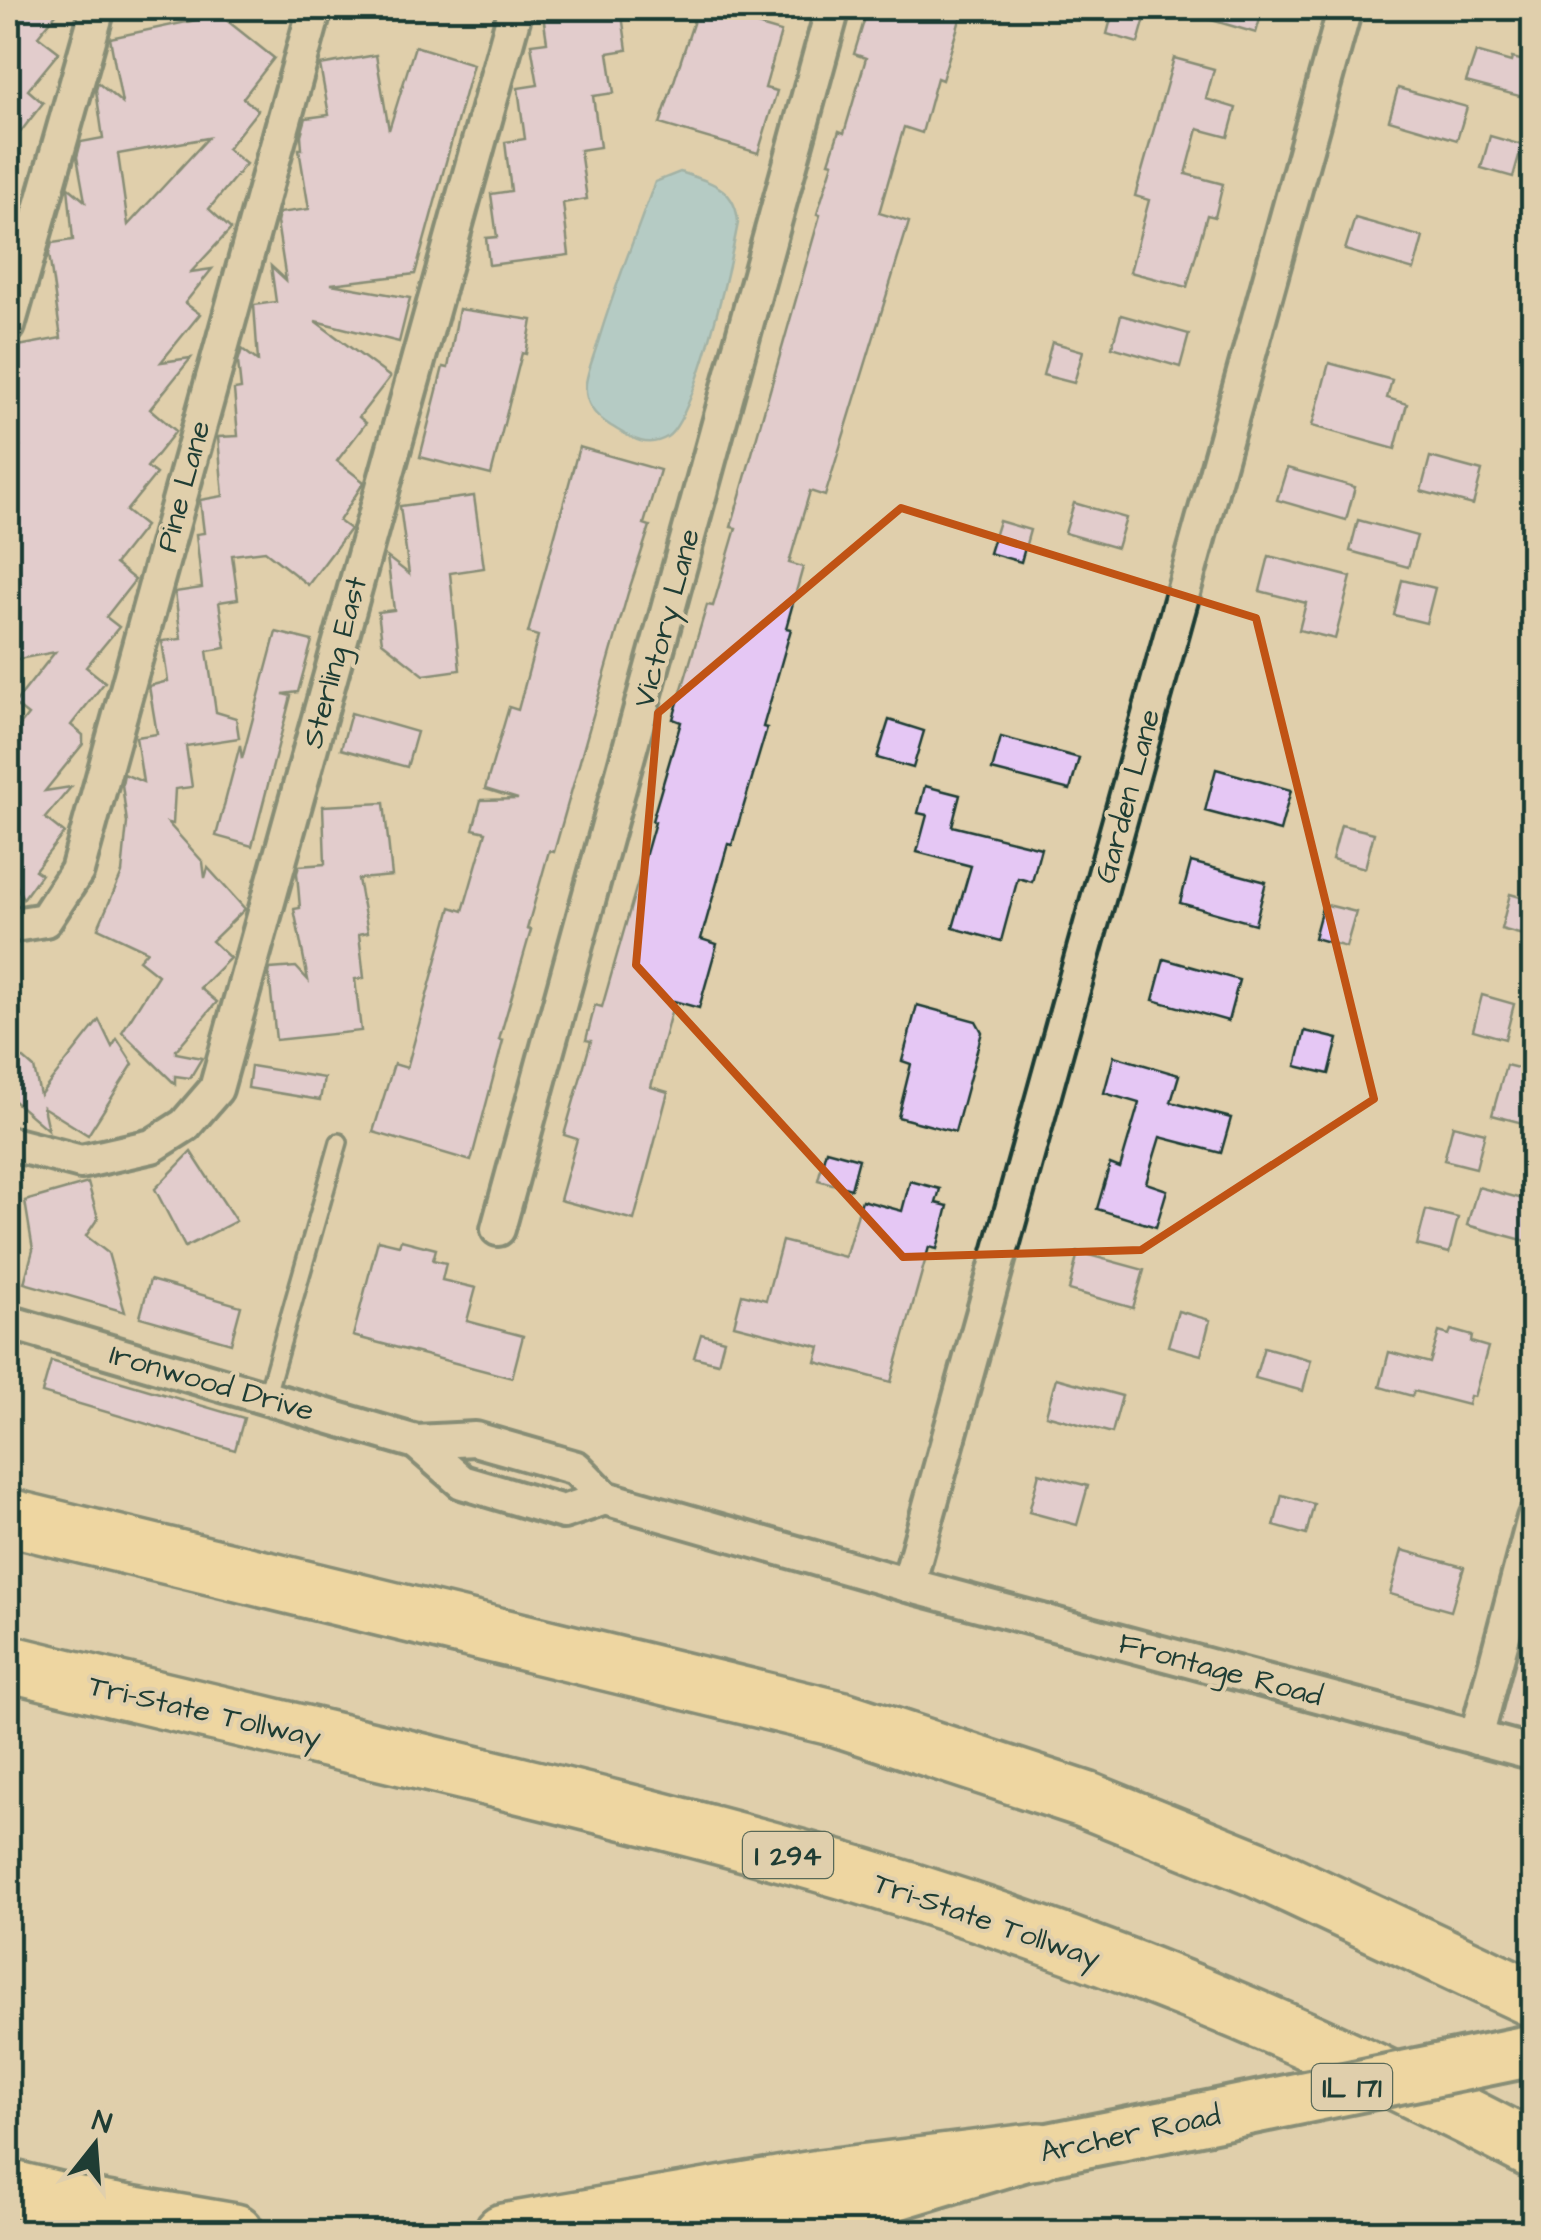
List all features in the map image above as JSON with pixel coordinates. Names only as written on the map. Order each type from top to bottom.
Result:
[{"type":"highway","points":[[8,1517],[840,1719],[1086,1800],[1240,1862],[1534,1999]]},
{"type":"highway","name":"Tri-State Tollway","points":[[8,1664],[802,1858],[1010,1924],[1298,2038],[1534,2151]]},
{"type":"highway","points":[[8,1680],[88,1683]]},
{"type":"highway","points":[[503,2232],[819,2178],[1038,2151]]},
{"type":"highway","points":[[8,2188],[82,2206],[236,2232]]},
{"type":"main road","name":"Archer Road","points":[[731,2232],[869,2202],[1038,2151],[1534,2050]]},
{"type":"street","points":[[8,326],[98,8]]},
{"type":"street","name":"Pine Lane","points":[[8,926],[45,920],[77,872],[315,8]]},
{"type":"street","name":"Sterling East","points":[[8,1142],[81,1162],[152,1146],[185,1125],[216,1090],[516,8]]},
{"type":"street","name":"Victory Lane","points":[[498,1230],[834,8]]},
{"type":"street","name":"Garden Lane","points":[[908,1585],[1346,8]]},
{"type":"street","name":"Ironwood Drive","points":[[8,1322],[416,1442],[475,1439],[576,1468],[605,1498],[908,1585]]},
{"type":"street","name":"Ironwood Drive","points":[[416,1442],[462,1482],[546,1507],[563,1512],[605,1498]]},
{"type":"street","points":[[1476,1738],[1534,1518]]},
{"type":"street","name":"Frontage Road","points":[[908,1585],[1534,1753]]},
{"type":"lane","points":[[266,1398],[339,1142]]},
{"type":"highlighted area","points":[[901,508],[1256,618],[1374,1099],[1141,1250],[903,1257],[636,965],[658,713]]},
{"type":"shaded area","points":[[1533,1561],[1533,1737],[1491,1726]]},
{"type":"water","points":[[680,172],[711,183],[727,194],[738,223],[710,337],[689,401],[667,437],[645,442],[624,434],[596,414],[587,397],[586,383],[655,182]]},
{"type":"building","points":[[8,8],[61,8],[38,36],[59,52],[28,90],[43,103],[8,148]]},
{"type":"building","points":[[542,8],[621,8],[627,50],[608,53],[614,93],[593,96],[600,147],[580,150],[587,199],[563,203],[569,255],[489,265],[486,238],[497,237],[491,194],[511,191],[505,142],[525,139],[518,88],[538,85],[531,44],[547,42]]},
{"type":"building","points":[[698,8],[781,32],[765,88],[777,91],[758,153],[660,124]]},
{"type":"building","points":[[868,8],[932,8],[961,16],[942,80],[937,78],[922,133],[904,127],[879,213],[909,222],[825,496],[810,491],[789,563],[803,567],[786,628],[791,629],[763,727],[767,728],[701,939],[717,944],[699,1008],[674,1001],[651,1087],[668,1092],[634,1220],[560,1200],[577,1139],[564,1135],[591,1041],[586,1040],[595,1005],[602,1007],[655,822],[652,821],[681,722],[673,719],[707,605],[713,606],[736,528],[731,527],[820,215],[817,214],[833,163],[829,162],[839,131],[844,133],[866,58],[854,54]]},
{"type":"building","points":[[1114,8],[1148,8],[1138,43],[1107,34]]},
{"type":"building","points":[[1192,8],[1263,8],[1256,33],[1191,14]]},
{"type":"building","points":[[220,15],[274,58],[243,98],[258,110],[227,149],[246,164],[209,209],[231,229],[191,272],[212,269],[185,303],[200,314],[161,362],[191,358],[150,409],[176,431],[147,467],[156,474],[126,511],[145,526],[115,564],[135,580],[106,617],[119,627],[86,667],[105,682],[71,725],[83,735],[83,744],[45,791],[71,787],[45,818],[64,833],[35,870],[41,874],[23,899],[8,867],[8,741],[28,715],[14,704],[55,652],[8,661],[8,448],[20,446],[12,384],[19,383],[13,347],[61,338],[49,254],[52,243],[73,240],[68,187],[85,201],[77,157],[81,142],[103,138],[98,83],[122,103],[110,38]],"holes":[[[208,138],[128,225],[118,154]]]},
{"type":"building","points":[[415,46],[473,64],[415,274],[331,284],[410,298],[399,342],[315,321],[390,377],[359,417],[366,423],[337,461],[364,482],[339,521],[350,529],[308,585],[265,551],[232,555],[238,599],[219,602],[226,648],[207,651],[216,712],[236,718],[239,738],[186,746],[192,787],[175,789],[173,824],[168,823],[203,862],[205,878],[208,868],[245,909],[212,941],[230,958],[200,988],[217,1002],[176,1050],[202,1058],[190,1078],[175,1076],[175,1084],[122,1032],[158,975],[139,960],[147,951],[98,928],[122,873],[127,823],[124,774],[143,782],[136,737],[157,734],[149,686],[168,681],[162,641],[181,639],[175,592],[202,588],[196,534],[204,533],[200,500],[223,496],[218,437],[238,436],[234,390],[241,389],[238,362],[242,349],[258,361],[254,305],[276,302],[271,266],[286,280],[279,213],[309,209],[299,149],[306,118],[329,115],[320,65],[376,55],[389,130]]},
{"type":"building","points":[[1476,52],[1511,62],[1512,58],[1534,63],[1534,100],[1466,82]]},
{"type":"building","points":[[1174,58],[1214,69],[1206,99],[1236,108],[1228,137],[1198,129],[1186,174],[1223,184],[1215,217],[1207,215],[1187,287],[1130,272],[1149,200],[1135,196]]},
{"type":"building","points":[[1398,88],[1467,107],[1457,140],[1389,120]]},
{"type":"building","points":[[1490,136],[1522,145],[1513,177],[1481,168]]},
{"type":"building","points":[[1355,218],[1423,237],[1414,270],[1345,250]]},
{"type":"building","points":[[459,309],[532,320],[491,475],[420,457],[443,367],[448,368]]},
{"type":"building","points":[[1121,315],[1189,334],[1180,367],[1112,347]]},
{"type":"building","points":[[1052,342],[1083,351],[1074,383],[1043,375]]},
{"type":"building","points":[[1329,363],[1392,380],[1387,398],[1407,404],[1395,449],[1312,426]]},
{"type":"building","points":[[579,447],[660,470],[644,524],[650,526],[554,852],[549,851],[527,929],[531,930],[499,1040],[503,1041],[471,1161],[373,1132],[394,1064],[407,1068],[451,907],[463,911],[486,832],[473,829],[481,800],[518,799],[485,789],[509,707],[518,710],[538,636],[528,633]]},
{"type":"building","points":[[1430,457],[1482,471],[1473,505],[1421,491]]},
{"type":"building","points":[[1287,468],[1355,487],[1346,520],[1277,500]]},
{"type":"building","points":[[474,496],[484,568],[450,573],[460,670],[424,675],[382,642],[378,612],[394,610],[387,557],[409,574],[400,506]]},
{"type":"building","points":[[1074,503],[1126,518],[1117,548],[1065,533]]},
{"type":"building","points":[[1358,520],[1417,536],[1408,567],[1350,551]]},
{"type":"building","points":[[999,521],[1030,530],[1021,562],[989,553]]},
{"type":"building","points":[[1269,556],[1351,577],[1335,639],[1299,630],[1306,603],[1260,591]]},
{"type":"building","points":[[1402,580],[1435,588],[1426,623],[1394,615]]},
{"type":"building","points":[[276,632],[312,641],[298,692],[283,694],[291,696],[252,846],[216,836],[240,745],[242,759]]},
{"type":"building","points":[[351,713],[417,732],[407,767],[341,749]]},
{"type":"building","points":[[889,720],[924,731],[913,768],[877,758]]},
{"type":"building","points":[[1001,737],[1079,758],[1070,790],[992,770]]},
{"type":"building","points":[[1216,769],[1291,790],[1280,831],[1205,811]]},
{"type":"building","points":[[925,786],[960,795],[952,826],[1041,848],[1032,882],[1018,878],[1001,941],[953,928],[971,866],[917,852],[927,815],[918,813]]},
{"type":"building","points":[[384,803],[392,876],[358,879],[368,932],[359,934],[364,978],[355,979],[361,1031],[276,1040],[270,969],[296,967],[308,980],[294,909],[300,908],[297,873],[299,866],[325,864],[323,806]]},
{"type":"building","points":[[1341,825],[1374,833],[1365,868],[1332,859]]},
{"type":"building","points":[[1191,862],[1266,882],[1255,924],[1180,903]]},
{"type":"building","points":[[1510,894],[1534,901],[1534,938],[1501,929]]},
{"type":"building","points":[[1323,904],[1356,912],[1346,947],[1314,938]]},
{"type":"building","points":[[1164,959],[1239,980],[1228,1021],[1153,1000]]},
{"type":"building","points":[[1482,995],[1514,1004],[1505,1039],[1473,1030]]},
{"type":"building","points":[[917,1005],[976,1021],[982,1032],[955,1132],[898,1117],[911,1064],[902,1061]]},
{"type":"building","points":[[99,1020],[112,1047],[117,1039],[133,1064],[88,1135],[43,1107],[48,1130],[8,1096],[8,1045],[34,1068],[40,1095]]},
{"type":"building","points":[[1305,1031],[1338,1039],[1329,1074],[1296,1066]]},
{"type":"building","points":[[1114,1056],[1179,1075],[1171,1102],[1231,1118],[1221,1153],[1160,1137],[1146,1183],[1167,1190],[1156,1227],[1097,1209],[1110,1164],[1120,1168],[1139,1103],[1104,1093]]},
{"type":"building","points":[[1506,1065],[1534,1072],[1534,1126],[1492,1115]]},
{"type":"building","points":[[251,1066],[324,1078],[320,1100],[248,1088]]},
{"type":"building","points":[[1453,1125],[1485,1133],[1476,1168],[1444,1160]]},
{"type":"building","points":[[826,1150],[859,1159],[851,1189],[818,1180]]},
{"type":"building","points":[[191,1152],[236,1221],[185,1247],[155,1189]]},
{"type":"building","points":[[910,1181],[940,1189],[936,1203],[948,1206],[937,1249],[929,1247],[891,1382],[816,1362],[820,1347],[734,1325],[742,1294],[766,1300],[782,1241],[845,1257],[862,1200],[902,1211]]},
{"type":"building","points":[[88,1183],[98,1218],[86,1236],[108,1253],[125,1312],[24,1283],[33,1250],[25,1201]]},
{"type":"building","points":[[1478,1187],[1534,1202],[1534,1243],[1467,1225]]},
{"type":"building","points":[[1426,1210],[1458,1218],[1449,1253],[1417,1245]]},
{"type":"building","points":[[378,1240],[399,1245],[401,1240],[436,1249],[433,1260],[446,1263],[442,1280],[476,1288],[467,1321],[523,1336],[512,1378],[353,1336]]},
{"type":"building","points":[[1078,1252],[1144,1270],[1133,1308],[1069,1290]]},
{"type":"building","points":[[150,1280],[241,1306],[231,1343],[140,1317]]},
{"type":"building","points":[[1178,1311],[1210,1320],[1201,1355],[1168,1346]]},
{"type":"building","points":[[1451,1330],[1472,1336],[1471,1342],[1488,1347],[1474,1397],[1470,1396],[1468,1405],[1380,1387],[1389,1352],[1430,1363],[1439,1332],[1449,1335]]},
{"type":"building","points":[[701,1334],[724,1340],[718,1363],[694,1357]]},
{"type":"building","points":[[1264,1347],[1311,1360],[1303,1391],[1255,1378]]},
{"type":"building","points":[[51,1361],[244,1418],[235,1450],[42,1393]]},
{"type":"building","points":[[1056,1378],[1122,1396],[1112,1433],[1046,1415]]},
{"type":"building","points":[[1039,1473],[1088,1486],[1077,1525],[1029,1512]]},
{"type":"building","points":[[1282,1495],[1314,1504],[1306,1535],[1274,1526]]},
{"type":"building","points":[[1402,1550],[1464,1567],[1451,1611],[1390,1594]]}]
